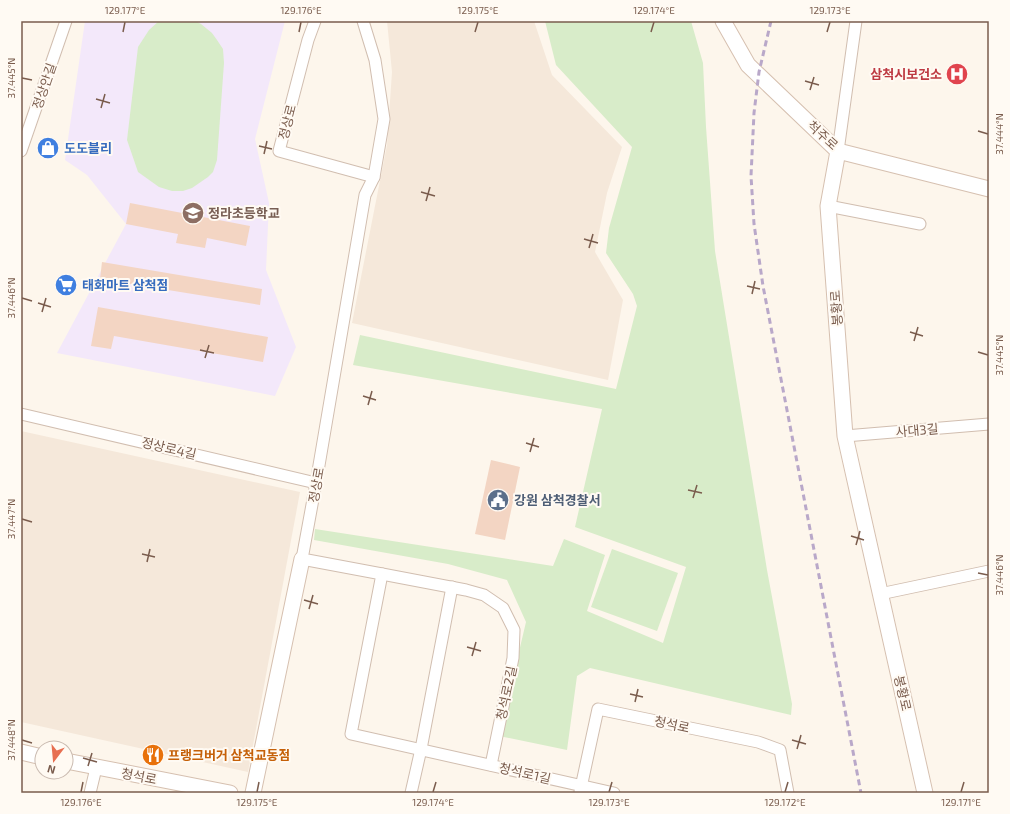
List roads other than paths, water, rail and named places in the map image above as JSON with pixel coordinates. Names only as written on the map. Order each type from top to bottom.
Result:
[{"type":"street","name":"정상안길","points":[[21,151],[66,21]]},
{"type":"street","name":"정상로","points":[[315,21],[308,40],[279,151],[374,177]]},
{"type":"street","name":"정상로","points":[[253,793],[302,559],[365,195],[374,177],[384,119],[375,60],[363,21]]},
{"type":"street","name":"척주로","points":[[723,21],[748,65],[838,151],[989,189]]},
{"type":"street","name":"봉황로","points":[[856,21],[838,151],[828,206],[845,436],[925,793]]},
{"type":"street","points":[[828,206],[920,224]]},
{"type":"street","name":"정상로4길","points":[[21,414],[316,483]]},
{"type":"street","name":"사대3길","points":[[845,436],[989,424]]},
{"type":"street","name":"청석로2길","points":[[302,559],[452,587],[484,595],[503,608],[514,630],[513,658],[491,765]]},
{"type":"street","points":[[880,594],[989,571]]},
{"type":"street","points":[[382,574],[351,734],[491,765]]},
{"type":"street","points":[[411,793],[421,749],[452,587]]},
{"type":"street","name":"청석로","points":[[581,789],[598,709],[758,742],[780,750],[788,793]]},
{"type":"street","points":[[21,752],[34,755]]},
{"type":"street","name":"청석로","points":[[74,764],[230,793]]},
{"type":"street","name":"청석로1길","points":[[491,765],[581,789],[614,793]]},
{"type":"street","points":[[90,793],[96,768]]},
{"type":"railway","points":[[771,21],[759,72],[754,113],[751,176],[754,224],[763,286],[861,793]]},
{"type":"place","name":"삼척시보건소","points":[[957,74]]},
{"type":"place","name":"도도블리","points":[[48,148]]},
{"type":"place","name":"정라초등학교","points":[[193,213]]},
{"type":"place","name":"태화마트 삼척점","points":[[66,285]]},
{"type":"place","name":"강원 삼척경찰서","points":[[498,500]]},
{"type":"place","name":"프랭크버거 삼척교동점","points":[[153,755]]}]
